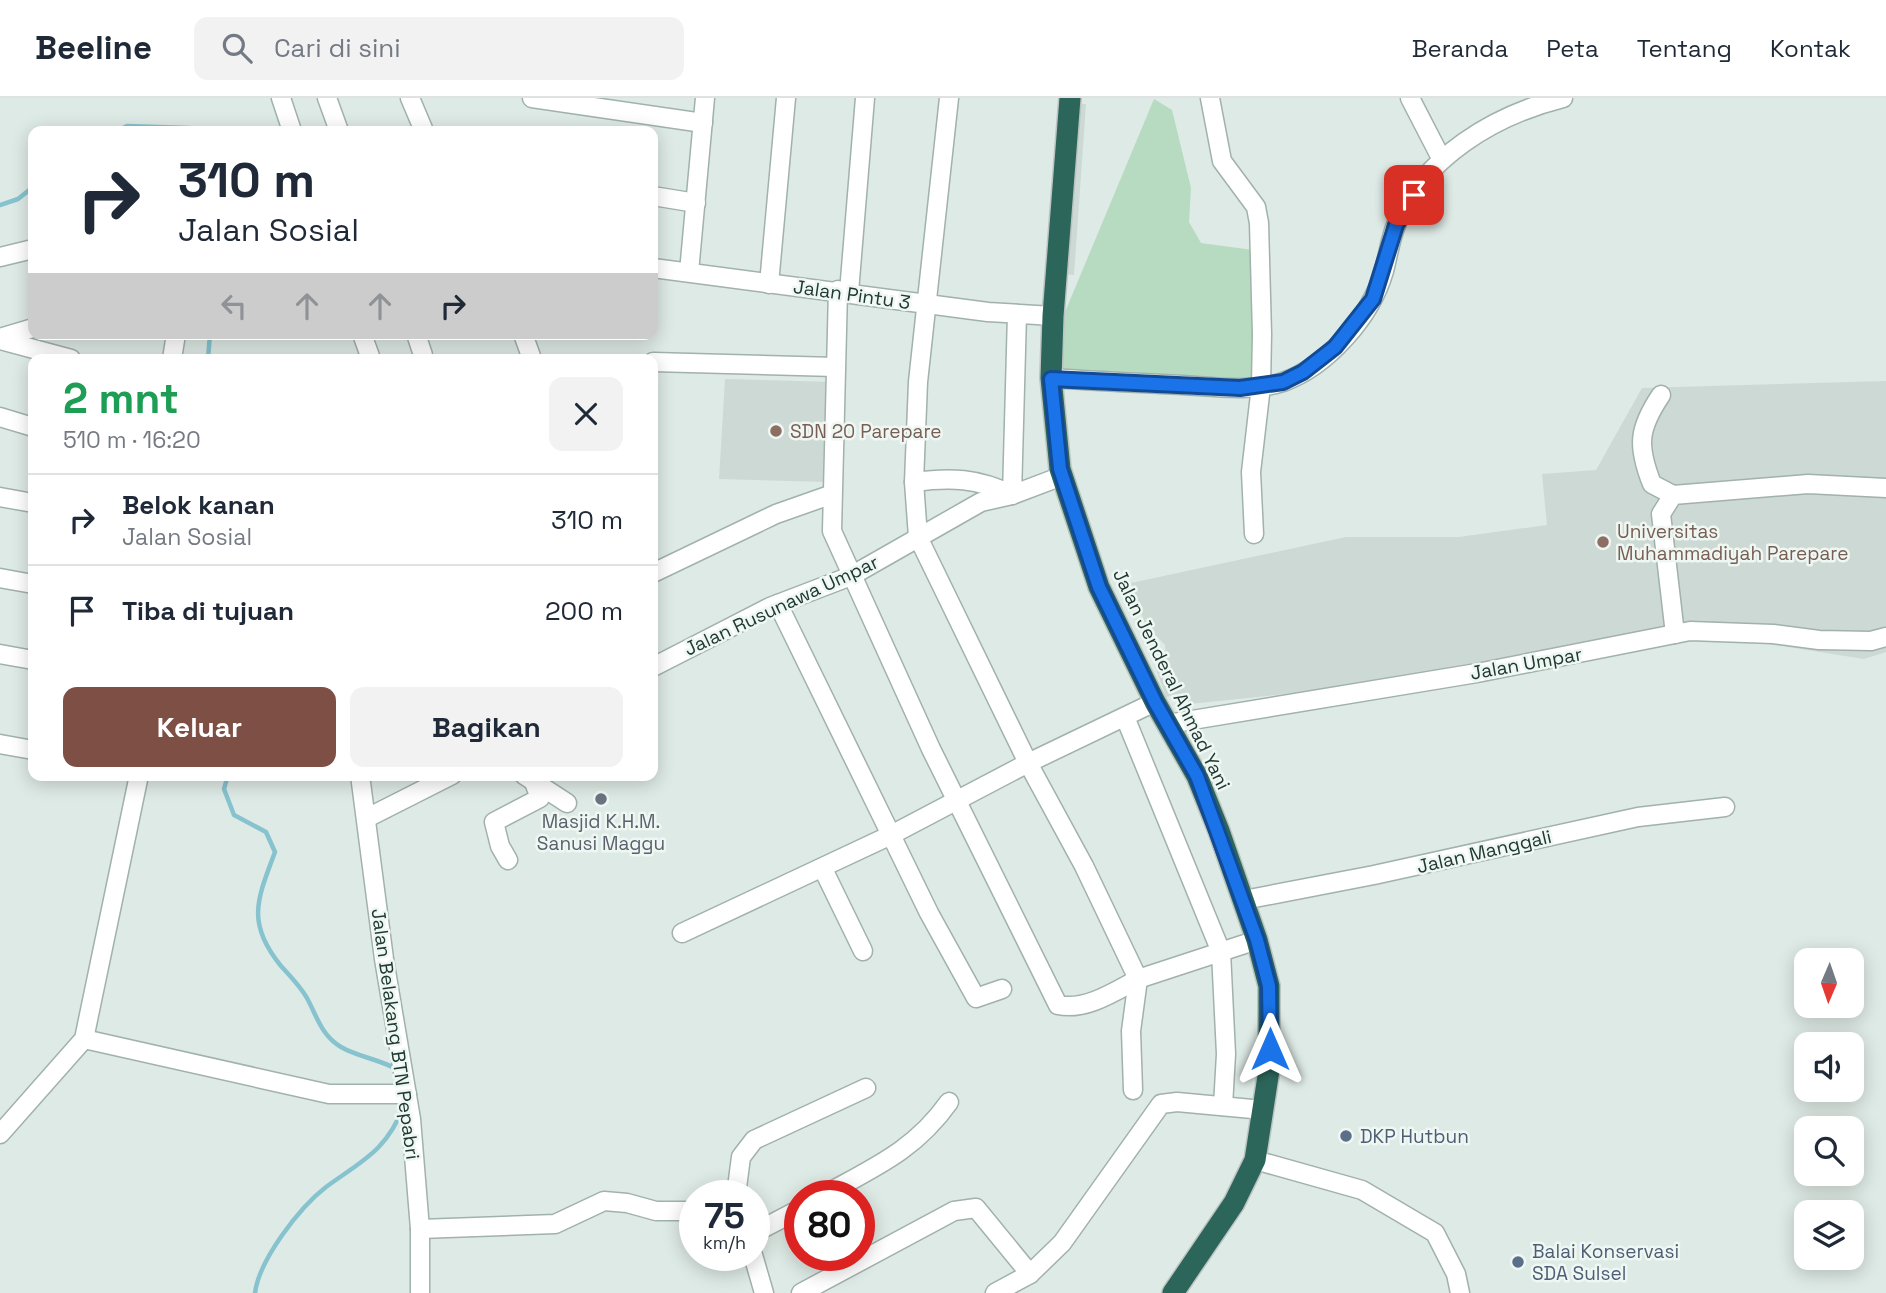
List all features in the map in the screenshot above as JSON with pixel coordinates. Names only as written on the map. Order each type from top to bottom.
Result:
[{"type":"highway","name":"Jalan Jenderal Ahmad Yani","points":[[1070,98],[1053,316],[1051,379],[1062,476],[1099,587],[1155,702],[1197,776],[1244,900],[1269,986],[1271,1027],[1255,1160],[1234,1203],[1173,1293]]},
{"type":"street","points":[[281,98],[290,126]]},
{"type":"street","points":[[327,98],[337,126]]},
{"type":"street","points":[[410,98],[422,126]]},
{"type":"street","points":[[689,272],[705,98]]},
{"type":"street","points":[[769,284],[786,98]]},
{"type":"street","points":[[865,98],[835,367],[830,495],[832,531],[850,576],[956,801],[1058,1005],[1072,1008],[1138,979],[1257,940]]},
{"type":"street","points":[[949,98],[926,304],[914,482],[918,537],[1028,763],[1084,866],[1138,979],[1131,1031],[1133,1090]]},
{"type":"street","points":[[1210,98],[1222,161],[1256,207],[1259,223],[1261,386],[1251,472],[1254,534]]},
{"type":"street","points":[[1410,98],[1442,160]]},
{"type":"street","points":[[1051,379],[1240,388],[1283,382],[1303,372],[1348,334],[1373,299],[1396,225],[1406,207],[1442,160],[1457,147],[1501,121],[1563,98]]},
{"type":"street","points":[[541,99],[703,123]]},
{"type":"street","points":[[658,197],[696,202]]},
{"type":"street","points":[[0,257],[28,250]]},
{"type":"street","name":"Jalan Pintu 3","points":[[658,269],[844,291],[926,304],[1053,316]]},
{"type":"street","points":[[914,482],[960,478],[982,482],[1012,495],[1017,314]]},
{"type":"street","points":[[0,339],[28,330]]},
{"type":"street","points":[[0,339],[53,354]]},
{"type":"street","points":[[658,362],[835,367]]},
{"type":"street","points":[[1661,395],[1646,417],[1640,453],[1652,484],[1673,495],[1808,484],[1886,488]]},
{"type":"street","points":[[0,417],[28,425]]},
{"type":"street","name":"Jalan Rusunawa Umpar","points":[[658,664],[778,604],[850,576],[981,502],[1012,495],[1062,476]]},
{"type":"street","points":[[658,570],[776,514],[830,495]]},
{"type":"street","points":[[1673,495],[1661,514],[1675,634]]},
{"type":"street","points":[[0,497],[28,502]]},
{"type":"street","points":[[0,578],[28,583]]},
{"type":"street","points":[[778,604],[929,913],[976,998],[1002,989]]},
{"type":"street","name":"Jalan Umpar","points":[[1168,724],[1477,673],[1690,631],[1842,641],[1871,641],[1886,637]]},
{"type":"street","points":[[0,654],[28,659]]},
{"type":"street","points":[[682,933],[822,869],[1028,763],[1155,702]]},
{"type":"street","points":[[1125,717],[1221,952],[1226,1054],[1223,1106]]},
{"type":"street","points":[[0,744],[28,749]]},
{"type":"street","points":[[0,1134],[84,1039],[138,781]]},
{"type":"street","name":"Jalan Belakang BTN Pepabri","points":[[361,781],[384,959],[407,1094],[420,1229],[420,1293]]},
{"type":"street","points":[[367,818],[440,781]]},
{"type":"street","points":[[508,860],[500,846],[494,822],[540,798],[530,781]]},
{"type":"street","points":[[531,781],[567,803]]},
{"type":"street","name":"Jalan Manggali","points":[[1244,900],[1374,876],[1638,817],[1725,807]]},
{"type":"street","points":[[822,869],[863,951]]},
{"type":"street","points":[[84,1039],[329,1094],[407,1094]]},
{"type":"street","points":[[737,1180],[738,1165],[754,1140],[866,1088]]},
{"type":"street","points":[[851,1180],[902,1151],[929,1130],[950,1102]]},
{"type":"street","points":[[995,1293],[1030,1274],[1062,1243],[1115,1173],[1155,1109],[1177,1102],[1263,1110]]},
{"type":"street","points":[[1255,1160],[1362,1190],[1435,1233],[1456,1274],[1460,1293]]},
{"type":"street","points":[[420,1229],[555,1224],[604,1201],[627,1203],[656,1211],[679,1211]]},
{"type":"street","points":[[801,1293],[954,1211],[968,1207],[976,1208],[1030,1274]]},
{"type":"street","points":[[758,1271],[764,1293]]},
{"type":"shaded area","points":[[1076,104],[1086,104],[1074,275],[1064,274]]},
{"type":"shaded area","name":"SDN 20 Parepare","points":[[725,379],[834,382],[827,482],[719,479]]},
{"type":"shaded area","name":"Universitas Muhammadiyah Parepare","points":[[1886,381],[1886,652],[1864,659],[1672,629],[1333,689],[1180,705],[1177,694],[1166,697],[1155,666],[1166,660],[1165,645],[1145,624],[1131,583],[1346,537],[1459,537],[1547,525],[1542,474],[1596,470],[1642,388]]},
{"type":"green space","points":[[1154,99],[1172,110],[1191,188],[1189,222],[1201,243],[1253,250],[1254,384],[1058,375],[1060,324]]},
{"type":"waterway","points":[[0,205],[18,199],[28,191]]},
{"type":"waterway","points":[[208,354],[210,340]]},
{"type":"waterway","points":[[226,781],[224,789],[234,815],[266,832],[275,852],[263,884],[258,911],[259,924],[270,951],[303,991],[321,1026],[334,1043],[396,1069]]},
{"type":"waterway","points":[[255,1293],[264,1265],[293,1221],[315,1196],[381,1145],[403,1107]]},
{"type":"place","name":"SDN 20 Parepare","points":[[776,431]]},
{"type":"place","name":"Universitas Muhammadiyah Parepare","points":[[1603,542]]},
{"type":"place","name":"Masjid K.H.M. Sanusi Maggu","points":[[601,799]]},
{"type":"place","name":"DKP Hutbun","points":[[1346,1136]]},
{"type":"place","name":"Balai Konservasi SDA Sulsel","points":[[1518,1262]]},
{"type":"route","points":[[1270,1049],[1269,986],[1244,900],[1197,776],[1155,702],[1099,587],[1060,469],[1051,379],[1240,388],[1283,382],[1303,372],[1348,334],[1373,299],[1384,272],[1396,225],[1414,195]]}]
